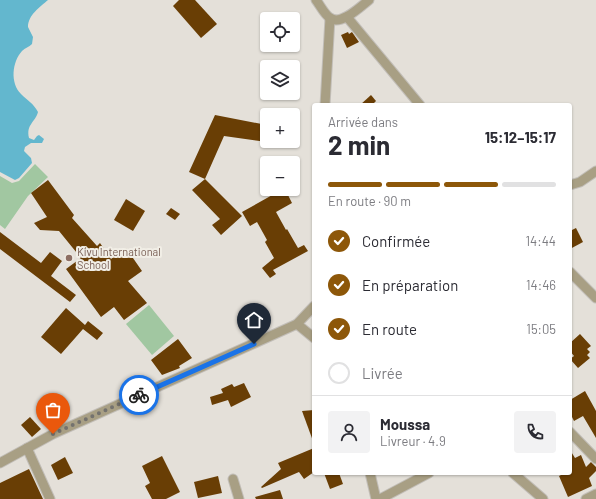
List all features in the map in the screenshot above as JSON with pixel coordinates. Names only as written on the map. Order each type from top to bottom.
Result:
[{"type":"street","points":[[316,0],[330,18],[335,20],[347,17],[369,0]]},
{"type":"street","points":[[347,17],[418,103]]},
{"type":"street","points":[[325,103],[330,18]]},
{"type":"street","points":[[572,184],[580,182],[596,171]]},
{"type":"street","points":[[572,274],[596,298]]},
{"type":"street","points":[[0,463],[53,434],[297,324],[312,308]]},
{"type":"street","points":[[297,324],[312,336]]},
{"type":"street","points":[[572,434],[596,460]]},
{"type":"street","points":[[27,448],[50,499]]},
{"type":"street","points":[[370,475],[376,499]]},
{"type":"street","points":[[380,499],[425,475]]},
{"type":"street","points":[[515,475],[543,499]]},
{"type":"street","points":[[233,479],[238,499]]},
{"type":"street","points":[[586,499],[596,494]]},
{"type":"green space","points":[[35,164],[48,177],[28,196],[5,229],[0,225],[0,176],[12,183],[19,181]]},
{"type":"green space","points":[[149,305],[174,336],[152,355],[126,324]]},
{"type":"water","points":[[0,0],[48,0],[32,15],[28,27],[33,37],[32,44],[23,50],[14,67],[14,78],[17,89],[38,112],[30,127],[28,133],[29,138],[34,140],[39,135],[44,139],[42,143],[31,143],[25,147],[24,151],[31,158],[32,163],[19,178],[15,180],[0,172]]},
{"type":"building","points":[[179,0],[195,0],[217,24],[201,38],[173,6]]},
{"type":"building","points":[[348,32],[349,34],[352,32],[359,42],[347,48],[341,35]]},
{"type":"building","points":[[371,95],[376,101],[374,103],[362,103]]},
{"type":"building","points":[[215,115],[260,124],[260,141],[224,136],[205,179],[189,172]]},
{"type":"building","points":[[205,179],[242,216],[221,235],[212,225],[220,219],[192,190]]},
{"type":"building","points":[[48,180],[74,215],[72,218],[97,246],[100,243],[111,259],[126,248],[142,271],[128,281],[147,303],[124,320],[114,307],[101,317],[66,269],[81,258],[59,231],[40,230],[34,223],[47,217],[31,193]]},
{"type":"building","points":[[271,196],[288,196],[292,203],[276,212],[298,248],[304,245],[308,251],[273,270],[276,274],[270,278],[262,268],[274,258],[265,242],[267,240],[257,222],[250,226],[242,212]]},
{"type":"building","points":[[126,199],[145,211],[133,231],[114,220]]},
{"type":"building","points":[[171,208],[180,214],[175,220],[166,214]]},
{"type":"building","points":[[576,228],[583,242],[572,248],[572,230]]},
{"type":"building","points":[[0,232],[41,263],[50,252],[62,261],[51,276],[76,295],[70,302],[0,249]]},
{"type":"building","points":[[66,308],[85,325],[88,321],[103,333],[97,340],[83,329],[61,354],[41,337]]},
{"type":"building","points":[[580,334],[591,346],[587,349],[590,352],[587,355],[590,358],[578,368],[572,361],[572,358],[574,356],[572,354],[572,341]]},
{"type":"building","points":[[178,339],[192,358],[179,366],[180,368],[162,375],[151,360]]},
{"type":"building","points":[[244,383],[251,397],[231,407],[228,400],[212,405],[210,397],[223,393],[221,389],[232,384],[234,387]]},
{"type":"building","points":[[585,391],[596,411],[596,438],[583,416],[574,421],[572,417],[572,399]]},
{"type":"building","points":[[312,410],[312,438],[302,411]]},
{"type":"building","points":[[30,417],[41,429],[32,437],[21,425]]},
{"type":"building","points":[[312,449],[312,473],[304,479],[299,472],[262,488],[261,487],[281,469],[278,463]]},
{"type":"building","points":[[572,453],[575,458],[581,455],[586,467],[591,462],[596,467],[596,471],[589,478],[592,486],[568,497],[559,476],[572,475]]},
{"type":"building","points":[[162,456],[180,492],[166,499],[152,499],[145,486],[150,483],[142,466]]},
{"type":"building","points":[[65,457],[73,473],[58,480],[51,465]]},
{"type":"building","points":[[29,469],[43,499],[0,499],[0,483]]},
{"type":"building","points":[[325,475],[340,475],[343,484],[330,489]]},
{"type":"building","points":[[218,476],[222,493],[198,498],[194,482]]},
{"type":"building","points":[[280,490],[283,499],[256,499],[255,497]]},
{"type":"way so far","points":[[53,434],[139,395]]},
{"type":"place","name":"Kivu International School","points":[[69,258]]},
{"type":"route","points":[[139,395],[254,344]]}]
